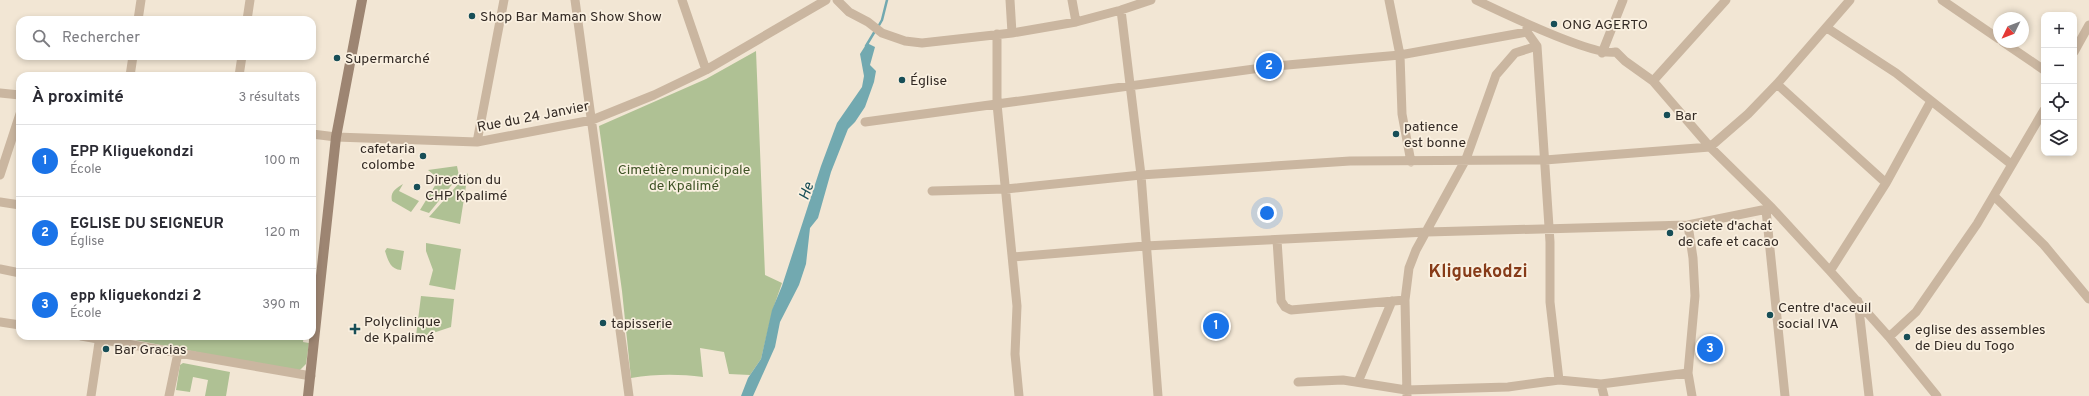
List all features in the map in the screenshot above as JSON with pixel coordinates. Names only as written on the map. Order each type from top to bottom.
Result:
[{"type":"main road","points":[[316,316],[336,136],[362,0]]},
{"type":"main road","points":[[308,396],[314,340]]},
{"type":"street","points":[[139,16],[141,0]]},
{"type":"street","points":[[248,16],[250,0]]},
{"type":"street","points":[[477,142],[504,0]]},
{"type":"street","points":[[575,0],[629,396]]},
{"type":"street","points":[[682,0],[706,70]]},
{"type":"street","name":"Rue du 24 Janvier","points":[[316,134],[477,142],[592,120],[654,95],[706,70],[826,0]]},
{"type":"street","points":[[837,0],[849,12],[868,22],[878,31],[905,40],[922,43],[1012,33],[1076,22],[1120,10],[1139,2],[1151,0]]},
{"type":"street","points":[[1010,0],[1012,33]]},
{"type":"street","points":[[1072,0],[1076,22]]},
{"type":"street","points":[[1389,0],[1400,55],[1402,114],[1411,162]]},
{"type":"street","points":[[1476,0],[1527,28],[1602,53],[1616,52],[1625,61],[1653,81],[1710,147],[1858,301],[1937,396]]},
{"type":"street","points":[[1602,53],[1623,0]]},
{"type":"street","points":[[1653,81],[1726,0]]},
{"type":"street","points":[[932,191],[1006,188],[1141,174],[1350,161],[1411,162],[1466,159],[1506,161],[1545,160],[1710,147],[1748,114],[1777,84],[1850,0]]},
{"type":"street","points":[[1942,0],[1993,35]]},
{"type":"street","points":[[1120,10],[1141,174],[1145,246],[1158,396]]},
{"type":"street","points":[[2076,48],[2089,25]]},
{"type":"street","points":[[865,122],[1276,66],[1400,55],[1527,28]]},
{"type":"street","points":[[1527,28],[1537,46],[1549,230],[1550,302],[1559,380]]},
{"type":"street","points":[[1827,28],[1896,73],[2011,164]]},
{"type":"street","points":[[997,34],[997,104],[1017,306],[1015,354],[1019,396]]},
{"type":"street","points":[[1406,393],[1407,348],[1405,300],[1409,268],[1416,250],[1466,159],[1496,75],[1516,53],[1537,46]]},
{"type":"street","points":[[2012,48],[2041,68]]},
{"type":"street","points":[[131,72],[132,60]]},
{"type":"street","points":[[240,72],[241,60]]},
{"type":"street","points":[[1777,84],[1886,183]]},
{"type":"street","points":[[0,93],[16,95]]},
{"type":"street","points":[[1830,271],[1886,183],[1931,101]]},
{"type":"street","points":[[1889,337],[1916,312],[1994,196],[2011,164],[2041,115]]},
{"type":"street","points":[[0,175],[16,126]]},
{"type":"street","points":[[1994,196],[2044,245],[2089,299]]},
{"type":"street","points":[[0,202],[16,204]]},
{"type":"street","points":[[1013,257],[1145,246],[1427,232],[1549,230],[1688,225],[1769,209]]},
{"type":"street","points":[[1769,209],[1785,396]]},
{"type":"street","points":[[1688,225],[1693,258],[1695,296],[1688,373],[1692,396]]},
{"type":"street","points":[[1276,240],[1281,301],[1285,308],[1291,310],[1405,300]]},
{"type":"street","points":[[0,270],[16,272]]},
{"type":"street","points":[[1358,382],[1392,301]]},
{"type":"street","points":[[1858,301],[1869,396]]},
{"type":"street","points":[[0,322],[16,325]]},
{"type":"street","points":[[91,396],[100,340]]},
{"type":"street","points":[[110,340],[311,376]]},
{"type":"street","points":[[169,396],[178,353]]},
{"type":"street","points":[[1298,382],[1343,380],[1406,393],[1508,387],[1559,380],[1601,384],[1688,373]]},
{"type":"street","points":[[1601,384],[1604,396]]},
{"type":"green space","name":"Cimetière municipale de Kpalimé","points":[[756,51],[765,275],[782,283],[773,309],[761,359],[750,375],[729,374],[724,352],[700,348],[703,377],[667,375],[631,378],[622,291],[599,126],[706,79]]},
{"type":"green space","points":[[457,166],[459,176],[429,213],[420,210],[439,179],[428,170]]},
{"type":"green space","points":[[468,173],[460,224],[429,217]]},
{"type":"green space","points":[[403,184],[399,191],[419,201],[411,212],[392,201],[394,191]]},
{"type":"green space","points":[[426,243],[461,249],[455,290],[429,285],[433,270],[426,251]]},
{"type":"green space","points":[[387,248],[404,251],[401,270],[394,268],[390,264],[385,251]]},
{"type":"green space","points":[[421,296],[454,299],[451,327],[424,336],[416,336]]},
{"type":"green space","points":[[135,340],[303,340],[303,342],[309,343],[306,364],[298,372]]},
{"type":"green space","points":[[183,363],[230,372],[226,396],[205,396],[208,380],[193,377],[190,392],[176,390],[180,365]]},
{"type":"water","points":[[867,43],[875,47],[870,65],[876,71],[874,82],[865,107],[855,122],[848,129],[831,172],[818,218],[810,228],[806,264],[799,285],[780,322],[775,347],[753,396],[741,396],[748,378],[761,359],[772,310],[782,286],[821,166],[837,123],[862,87],[864,76],[860,54]]},
{"type":"waterway","name":"He","points":[[878,27],[882,20],[887,0]]},
{"type":"waterway","name":"He","points":[[866,46],[875,31]]},
{"type":"place","name":"Shop Bar Maman Show Show","points":[[472,16]]},
{"type":"place","name":"ONG AGERTO","points":[[1554,24]]},
{"type":"place","name":"Supermarché","points":[[337,58]]},
{"type":"place","name":"EGLISE DU SEIGNEUR","points":[[1269,66]]},
{"type":"place","name":"Église","points":[[902,80]]},
{"type":"place","name":"Bar","points":[[1667,115]]},
{"type":"place","name":"patience est bonne","points":[[1396,134]]},
{"type":"place","name":"cafetaria colombe","points":[[423,156]]},
{"type":"place","name":"Direction du CHP Kpalimé","points":[[417,187]]},
{"type":"place","name":"societe d'achat de cafe et cacao","points":[[1670,233]]},
{"type":"place","name":"Centre d'aceuil social IVA","points":[[1770,315]]},
{"type":"place","name":"tapisserie","points":[[603,323]]},
{"type":"place","name":"EPP Kliguekondzi","points":[[1216,326]]},
{"type":"place","name":"Polyclinique de Kpalimé","points":[[355,329]]},
{"type":"place","name":"eglise des assembles de Dieu du Togo","points":[[1907,337]]},
{"type":"place","name":"Bar Gracias","points":[[106,349]]},
{"type":"place","name":"epp kliguekondzi 2","points":[[1710,349]]},
{"type":"district","name":"Kliguekodzi","points":[[1478,271]]}]
